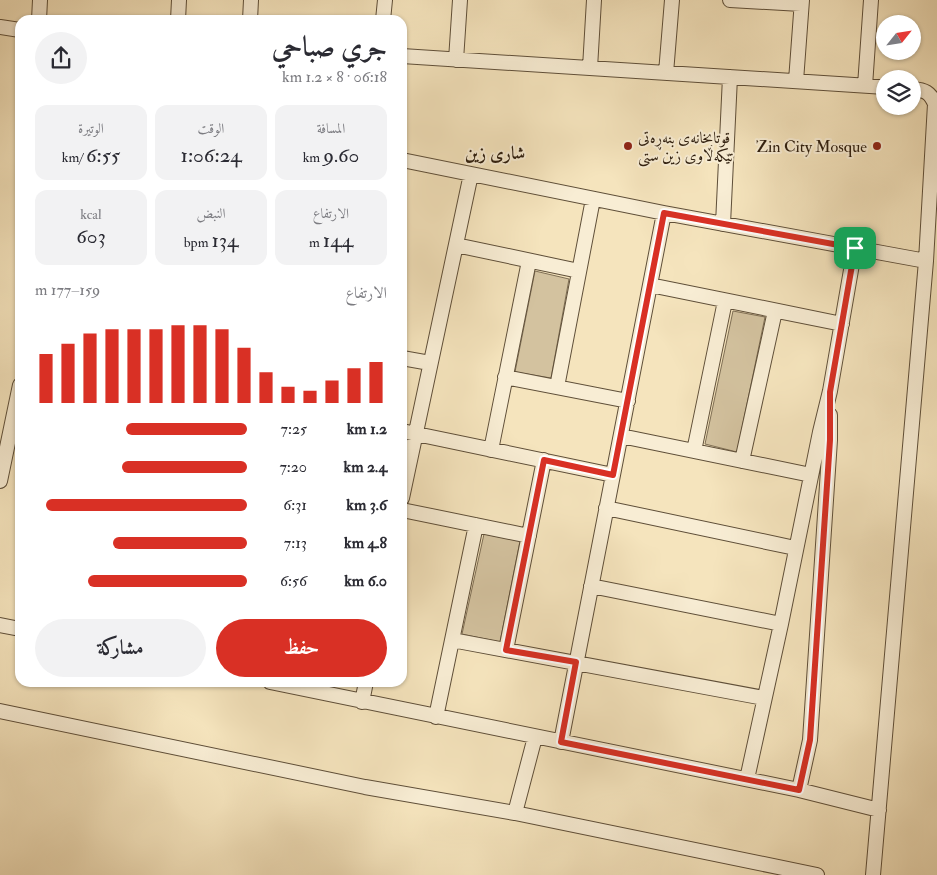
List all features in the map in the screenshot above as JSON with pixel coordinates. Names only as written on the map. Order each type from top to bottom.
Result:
[{"type":"street","points":[[39,15],[40,0]]},
{"type":"street","points":[[178,15],[179,0]]},
{"type":"street","points":[[250,15],[251,0]]},
{"type":"street","points":[[384,15],[385,0]]},
{"type":"street","points":[[456,60],[460,0]]},
{"type":"street","points":[[590,68],[594,0]]},
{"type":"street","points":[[666,73],[672,0]]},
{"type":"street","points":[[730,0],[802,2],[796,82]]},
{"type":"street","points":[[865,86],[871,0]]},
{"type":"street","points":[[0,27],[15,29]]},
{"type":"street","points":[[407,56],[876,87]]},
{"type":"street","points":[[723,224],[730,77]]},
{"type":"street","points":[[873,875],[926,261],[935,104],[931,95],[921,90]]},
{"type":"street","points":[[407,161],[664,213],[926,261]]},
{"type":"street","points":[[407,452],[409,433],[430,363],[471,174]]},
{"type":"street","points":[[557,387],[593,199]]},
{"type":"street","points":[[561,742],[664,213]]},
{"type":"street","points":[[456,245],[579,271]]},
{"type":"street","points":[[747,779],[781,624],[795,548],[830,392],[855,248]]},
{"type":"street","points":[[491,450],[529,261]]},
{"type":"street","points":[[650,285],[842,324]]},
{"type":"street","points":[[694,451],[726,301]]},
{"type":"street","points":[[742,461],[775,311]]},
{"type":"street","points":[[407,359],[430,363]]},
{"type":"street","points":[[506,377],[628,401]]},
{"type":"street","points":[[799,790],[810,740],[830,440],[830,392]]},
{"type":"street","points":[[0,480],[15,431]]},
{"type":"street","points":[[409,433],[613,475]]},
{"type":"street","points":[[620,436],[811,475]]},
{"type":"street","points":[[506,650],[544,460]]},
{"type":"street","points":[[606,508],[795,548]]},
{"type":"street","points":[[407,511],[529,536]]},
{"type":"street","points":[[436,717],[476,525]]},
{"type":"street","points":[[591,586],[781,624]]},
{"type":"street","points":[[0,625],[15,629]]},
{"type":"street","points":[[452,640],[764,698]]},
{"type":"street","points":[[293,687],[747,779],[879,810]]},
{"type":"street","points":[[362,702],[365,687]]},
{"type":"street","points":[[0,711],[356,785],[515,813],[817,875]]},
{"type":"street","points":[[515,813],[535,737]]},
{"type":"shaded area","points":[[535,271],[569,279],[551,378],[515,372]]},
{"type":"shaded area","points":[[733,311],[765,317],[737,452],[705,444]]},
{"type":"shaded area","points":[[484,534],[520,541],[500,642],[462,634]]},
{"type":"place","name":"قوتابخانەی بنەڕەتی تێکەڵاوی زین ستی","points":[[628,146]]},
{"type":"place","name":"Zin City Mosque","points":[[877,146]]},
{"type":"district","name":"شاری زین","points":[[495,153]]},
{"type":"route","points":[[664,213],[855,248],[830,392],[830,440],[810,740],[799,790],[561,742],[576,662],[506,650],[544,460],[613,475],[664,213]]}]
